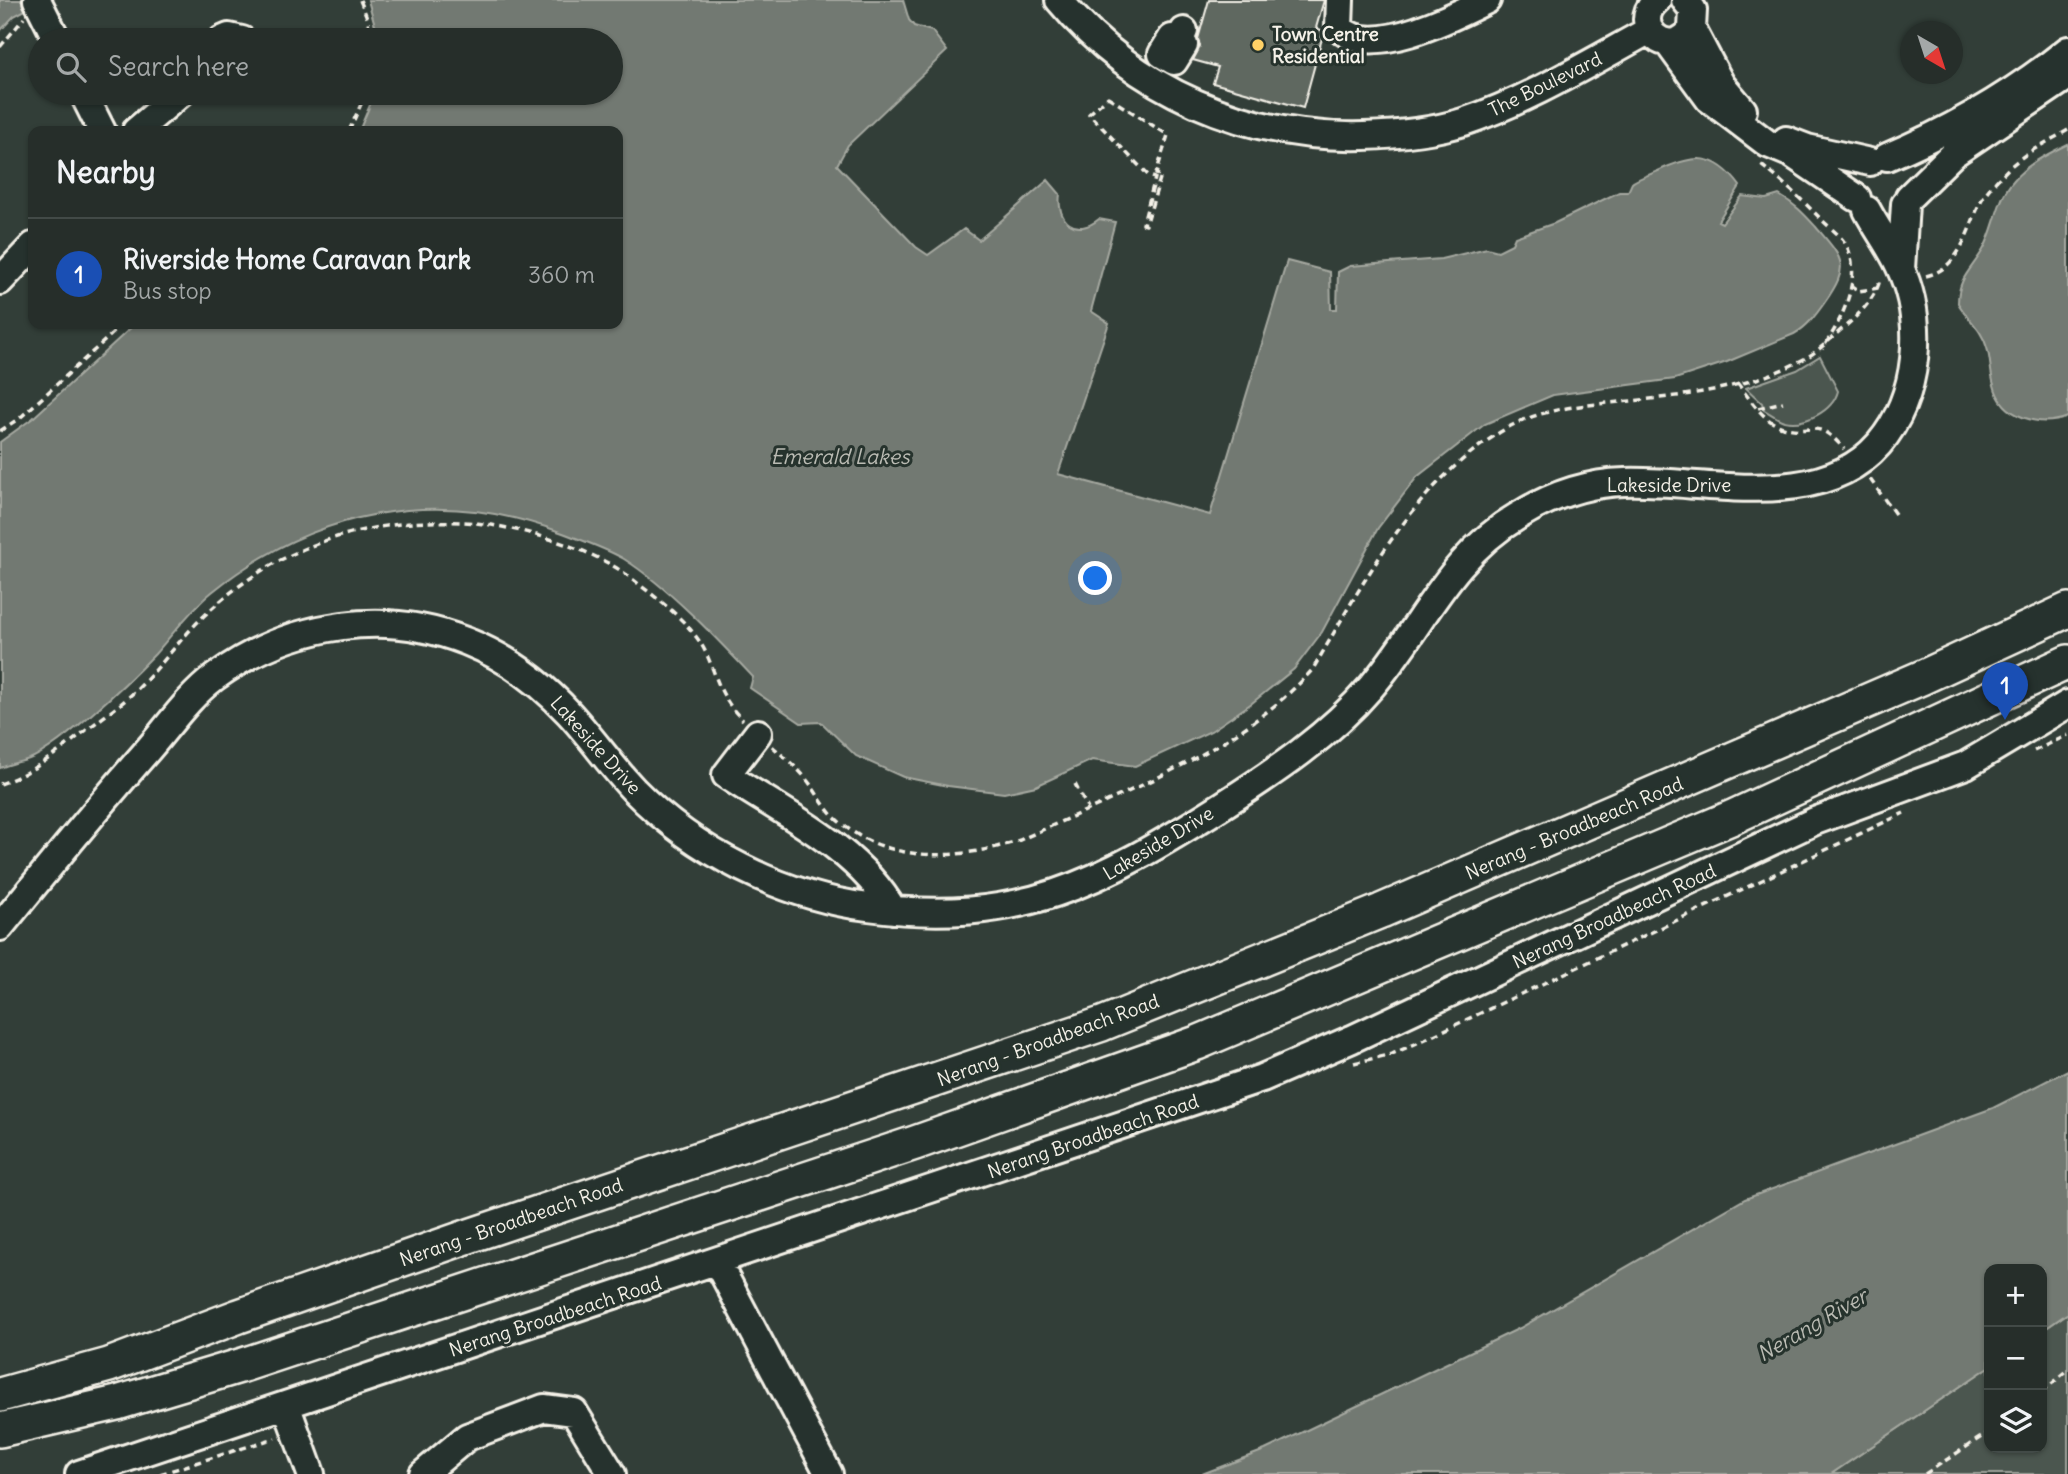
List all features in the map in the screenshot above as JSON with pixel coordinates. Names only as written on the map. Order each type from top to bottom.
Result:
[{"type":"main road","name":"Nerang - Broadbeach Road","points":[[0,1395],[109,1365],[472,1235],[1102,1024],[1381,912],[1923,677],[2068,610]]},
{"type":"main road","points":[[0,1430],[117,1403],[243,1365],[915,1143],[1171,1052],[1733,817],[2068,662]]},
{"type":"street","name":"The Boulevard","points":[[1059,0],[1077,22],[1123,62],[1188,101],[1236,120],[1281,131],[1334,136],[1410,134],[1461,122],[1507,106],[1659,36],[1682,39],[1692,29]]},
{"type":"street","points":[[1340,0],[1339,27],[1346,35],[1360,40],[1400,35],[1433,26],[1487,0]]},
{"type":"street","points":[[1657,0],[1647,17],[1709,99],[1768,144],[1792,154],[1873,214],[1889,214],[1953,154],[2068,76]]},
{"type":"street","points":[[1685,0],[1693,10],[1692,29],[1721,85],[1751,117],[1798,145],[1902,164],[1911,176],[1913,190],[1907,200]]},
{"type":"street","points":[[32,8],[49,28]]},
{"type":"street","points":[[1154,81],[1177,44]]},
{"type":"street","points":[[1862,204],[1854,188],[1858,172],[1878,160],[1950,131],[2015,90],[2068,50]]},
{"type":"street","points":[[89,105],[100,126]]},
{"type":"street","points":[[142,126],[167,105]]},
{"type":"street","name":"Lakeside Drive","points":[[1896,273],[1907,200]]},
{"type":"street","name":"Lakeside Drive","points":[[0,927],[117,785],[208,682],[242,659],[309,631],[373,623],[406,625],[442,633],[512,662],[545,688],[636,792],[678,828],[714,853],[790,889],[840,903],[893,910],[966,911],[1039,899],[1096,880],[1181,832],[1253,786],[1329,730],[1395,658],[1445,580],[1464,559],[1514,517],[1540,503],[1592,485],[1626,482],[1797,487],[1825,479],[1857,463],[1874,450],[1907,400],[1914,346],[1913,322],[1896,273],[1862,204]]},
{"type":"street","points":[[0,281],[28,251]]},
{"type":"street","name":"Nerang Broadbeach Road","points":[[79,1474],[1262,1078],[1377,1028],[1815,821],[1966,765],[2068,704]]},
{"type":"street","points":[[758,733],[726,775],[857,862],[878,885],[893,910]]},
{"type":"street","points":[[717,1262],[829,1474]]},
{"type":"street","points":[[286,1405],[311,1474]]},
{"type":"street","points":[[423,1474],[467,1437],[544,1408],[574,1412],[612,1474]]},
{"type":"path","points":[[360,0],[369,28]]},
{"type":"path","points":[[0,47],[32,8]]},
{"type":"path","points":[[1108,97],[1115,102],[1168,135],[1156,174],[1161,175],[1146,225],[1143,224],[1155,178],[1149,176],[1088,114],[1108,97]]},
{"type":"path","points":[[351,126],[361,105]]},
{"type":"path","points":[[1850,285],[1859,290],[1879,288],[1896,273],[1941,273],[1952,263],[1983,198],[2004,173],[2021,156],[2068,130]]},
{"type":"path","points":[[1768,158],[1760,165],[1801,197],[1846,245],[1850,255],[1850,285],[1839,325],[1822,349]]},
{"type":"path","points":[[0,431],[21,417],[118,329]]},
{"type":"path","points":[[1737,383],[1769,421],[1780,426],[1827,431],[1857,463],[1895,513]]},
{"type":"path","points":[[1758,408],[1783,402]]},
{"type":"path","points":[[1075,784],[1088,809]]},
{"type":"path","points":[[2044,1390],[2068,1370]]},
{"type":"path","points":[[1925,1474],[1984,1435]]},
{"type":"shaded area","points":[[1820,356],[1838,391],[1824,411],[1809,419],[1792,422],[1779,419],[1764,410],[1762,403],[1746,388],[1797,370]]},
{"type":"shaded area","points":[[2068,1313],[2068,1474],[1831,1474],[1984,1370],[1984,1453],[2047,1453],[2047,1328]]},
{"type":"water","points":[[0,0],[44,0],[14,16],[0,31]]},
{"type":"water","name":"Emerald Lakes","points":[[368,0],[903,0],[909,20],[914,26],[932,31],[947,51],[848,145],[837,165],[916,247],[928,255],[964,229],[979,240],[1048,180],[1060,194],[1061,212],[1069,224],[1083,227],[1099,219],[1115,222],[1091,311],[1109,323],[1058,474],[1210,515],[1287,261],[1330,272],[1331,309],[1337,309],[1338,272],[1350,266],[1441,259],[1487,248],[1498,251],[1512,244],[1515,237],[1555,223],[1619,192],[1627,192],[1632,183],[1641,178],[1682,161],[1703,159],[1722,167],[1740,186],[1718,221],[1722,223],[1742,196],[1766,199],[1779,195],[1816,227],[1838,255],[1841,270],[1833,289],[1818,312],[1794,334],[1727,362],[1675,379],[1553,395],[1485,424],[1417,477],[1378,528],[1322,632],[1294,669],[1252,703],[1211,731],[1135,766],[1092,760],[1036,786],[1004,793],[903,777],[856,756],[821,722],[801,723],[750,688],[753,677],[724,646],[675,599],[624,559],[560,532],[514,518],[468,510],[423,509],[378,514],[335,525],[292,542],[251,564],[204,599],[144,665],[72,731],[36,756],[0,768],[0,442],[33,418],[130,329],[623,329],[623,126],[361,126],[370,105],[623,105],[623,28],[376,28]]},
{"type":"water","points":[[2068,144],[2068,417],[2034,420],[2014,413],[1998,396],[1985,341],[1958,303],[1959,294],[1966,275],[1986,245],[2000,204],[2011,183],[2027,167]]},
{"type":"water","name":"Nerang River","points":[[2068,1070],[2068,1313],[2047,1328],[2047,1264],[1984,1264],[1984,1370],[1831,1474],[1202,1474],[1265,1450],[1520,1328],[1745,1199],[1993,1108]]},
{"type":"building","name":"Town Centre Residential","points":[[1209,0],[1324,0],[1316,28],[1324,31],[1303,108],[1213,83],[1218,67],[1193,60],[1200,46],[1198,39]]},
{"type":"place","name":"Town Centre Residential","points":[[1258,45]]},
{"type":"place","name":"Riverside Home Caravan Park","points":[[2005,720]]}]
